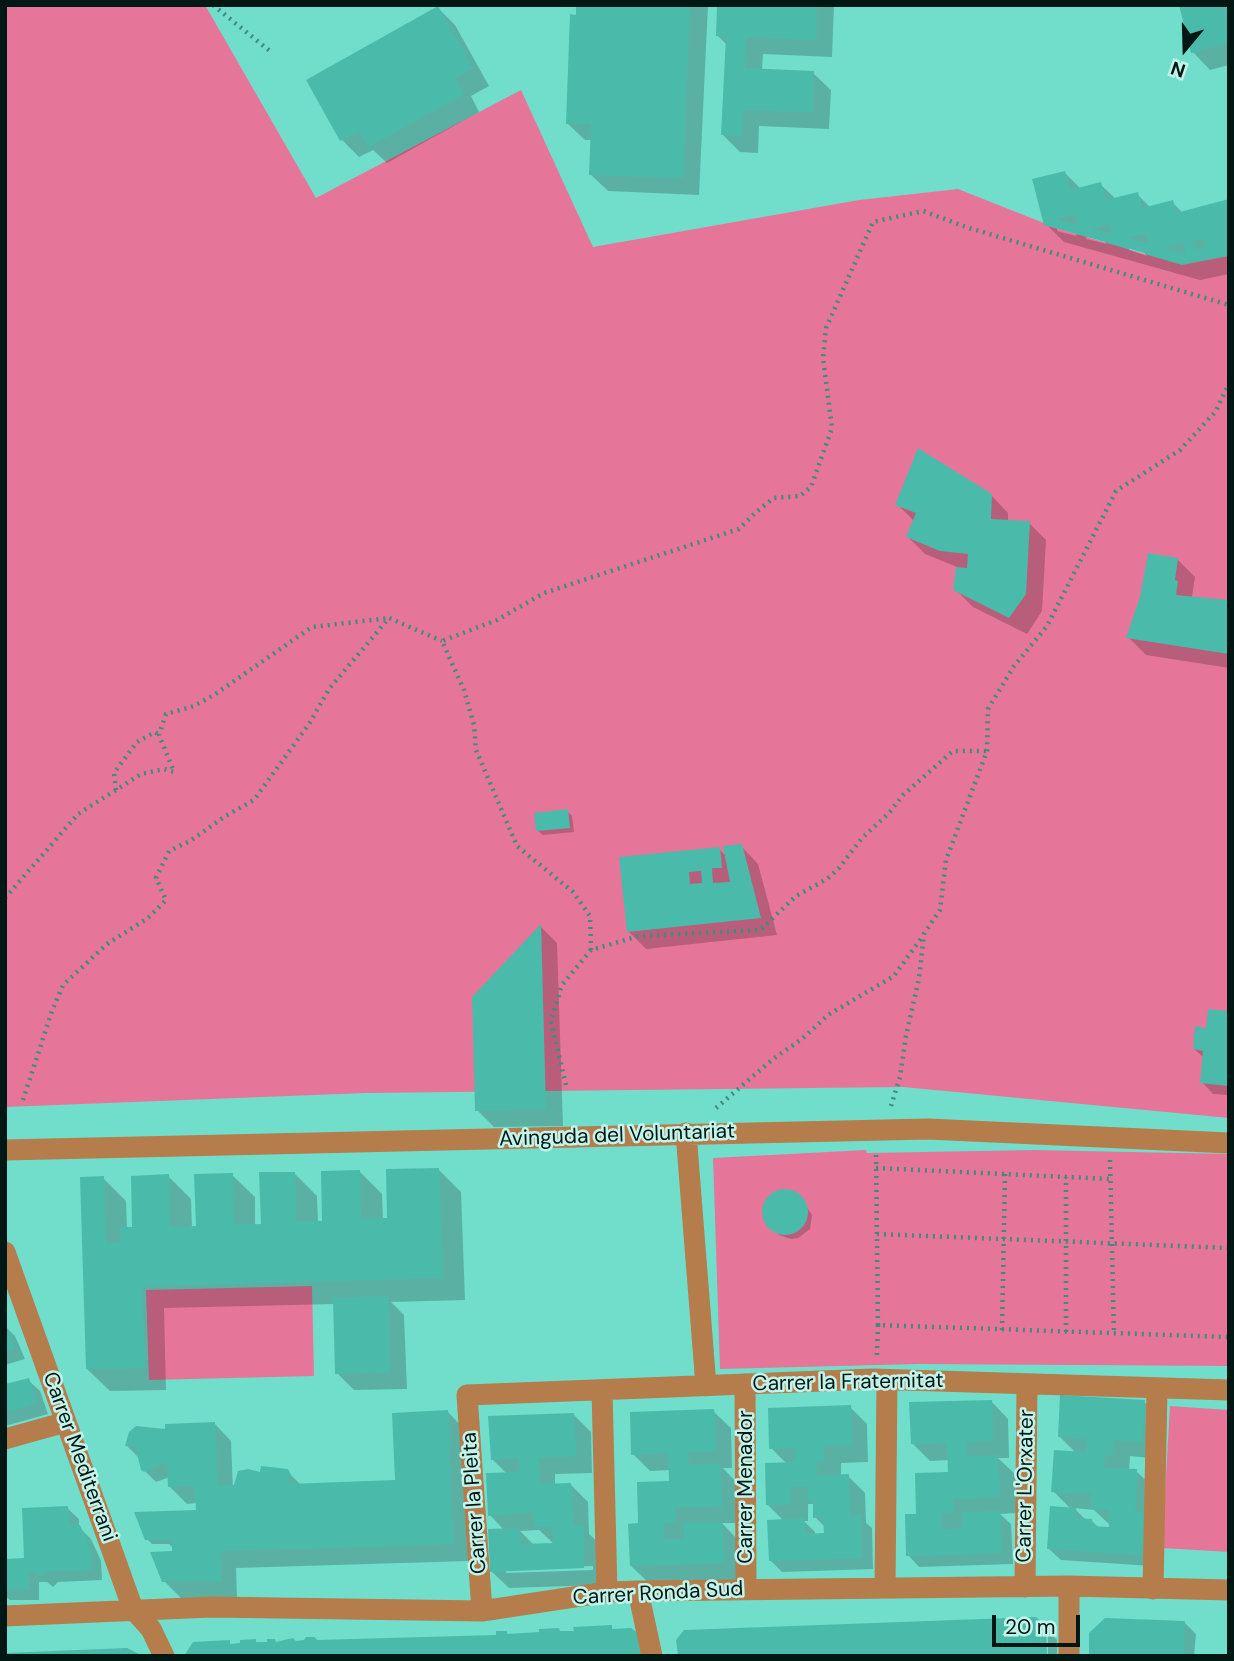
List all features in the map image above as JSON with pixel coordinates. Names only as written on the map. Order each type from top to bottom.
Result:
[{"type":"street","name":"Avinguda del Voluntariat","points":[[5,1150],[928,1129],[1229,1143]]},
{"type":"street","points":[[686,1133],[706,1386]]},
{"type":"street","name":"Carrer Mediterrani","points":[[5,1252],[133,1609],[151,1629],[164,1656]]},
{"type":"street","points":[[882,1372],[884,1588]]},
{"type":"street","name":"Carrer la Fraternitat","points":[[467,1395],[745,1384],[882,1372],[1027,1384],[1229,1390]]},
{"type":"street","name":"Carrer Menador","points":[[745,1384],[746,1589]]},
{"type":"street","name":"Carrer L'Orxater","points":[[1025,1587],[1027,1384]]},
{"type":"street","points":[[1153,1589],[1157,1388]]},
{"type":"street","points":[[602,1390],[607,1592]]},
{"type":"street","name":"Carrer la Pleita","points":[[467,1395],[482,1611]]},
{"type":"street","points":[[5,1439],[66,1422]]},
{"type":"street","points":[[1069,1586],[1069,1656]]},
{"type":"street","name":"Carrer Ronda Sud","points":[[5,1616],[211,1606],[482,1611],[607,1592],[638,1591],[1069,1586],[1229,1590]]},
{"type":"street","points":[[638,1591],[652,1656]]},
{"type":"path","points":[[214,5],[271,52]]},
{"type":"path","points":[[442,641],[497,620],[544,593],[739,529],[774,498],[800,496],[811,487],[832,428],[824,368],[826,328],[873,222],[923,211],[969,229],[1229,304]]},
{"type":"path","points":[[686,1133],[828,1015],[894,976],[940,910],[946,860],[987,751],[988,709],[1014,666],[1047,626],[1116,491],[1180,450],[1216,411],[1229,383]]},
{"type":"path","points":[[23,1100],[63,985],[107,944],[148,918],[166,900],[156,878],[169,851],[190,841],[254,800],[310,724],[329,690],[389,618]]},
{"type":"path","points":[[5,898],[78,814],[141,774],[164,769],[174,772],[159,734],[166,714],[194,706],[214,695],[312,627],[389,618],[442,641],[464,690],[474,725],[476,750],[517,846],[573,892],[590,916],[591,950]]},
{"type":"path","points":[[116,790],[114,773],[137,742],[155,732],[159,734]]},
{"type":"path","points":[[566,1085],[551,1021],[562,985],[591,950],[639,936],[760,930],[796,896],[839,868],[862,838],[889,813],[903,795],[953,751],[987,751]]},
{"type":"path","points":[[883,1130],[900,1077],[919,978],[924,934]]},
{"type":"path","points":[[1110,1150],[1114,1334]]},
{"type":"path","points":[[876,1153],[878,1325],[882,1372]]},
{"type":"path","points":[[876,1168],[1110,1179]]},
{"type":"path","points":[[1002,1330],[1005,1174]]},
{"type":"path","points":[[1066,1177],[1066,1332]]},
{"type":"path","points":[[877,1234],[1229,1248]]},
{"type":"path","points":[[878,1325],[1229,1337]]},
{"type":"shaded area","points":[[5,5],[205,5],[316,198],[521,90],[593,247],[859,200],[958,189],[1059,229],[1182,265],[1229,256],[1229,1118],[903,1087],[366,1093],[5,1107]]},
{"type":"shaded area","points":[[866,1150],[867,1153],[1035,1150],[1229,1154],[1229,1366],[918,1364],[720,1369],[713,1158]]},
{"type":"shaded area","points":[[312,1286],[314,1376],[149,1380],[146,1290]]},
{"type":"shaded area","points":[[1170,1406],[1229,1410],[1229,1552],[1162,1548]]},
{"type":"building","points":[[576,5],[690,5],[683,178],[589,175],[591,124],[566,124],[570,14],[576,15]]},
{"type":"building","points":[[717,5],[817,5],[816,40],[746,37],[745,68],[814,71],[813,112],[743,110],[742,136],[721,135],[726,36],[716,36]]},
{"type":"building","points":[[1179,5],[1229,5],[1229,43],[1191,53]]},
{"type":"building","points":[[438,6],[473,68],[455,78],[464,94],[368,147],[359,131],[340,141],[306,80]]},
{"type":"building","points":[[1065,171],[1070,190],[1101,182],[1106,200],[1138,192],[1142,208],[1173,200],[1176,213],[1229,199],[1229,254],[1181,263],[1044,225],[1032,179]],"holes":[[[1075,214],[1078,226],[1055,219]],[[1110,224],[1113,234],[1089,229]],[[1146,233],[1149,244],[1127,238]],[[1205,238],[1207,247],[1195,250],[1192,241]],[[1183,242],[1186,254],[1162,248]]]},
{"type":"building","points":[[918,448],[992,494],[991,519],[1030,521],[1026,594],[1009,618],[953,590],[956,567],[967,568],[968,554],[940,551],[906,537],[916,513],[895,505]]},
{"type":"building","points":[[1148,553],[1178,558],[1176,595],[1229,600],[1229,654],[1126,638],[1140,597]]},
{"type":"building","points":[[568,809],[570,828],[536,831],[534,813]]},
{"type":"building","points":[[742,844],[761,918],[627,932],[619,857],[720,847],[722,868],[712,868],[713,883],[730,882],[723,846]],"holes":[[[701,871],[702,883],[690,884],[689,872]]]},
{"type":"building","points":[[541,924],[546,1109],[475,1111],[472,997]]},
{"type":"building","points":[[1208,1009],[1229,1011],[1229,1086],[1200,1083],[1203,1051],[1193,1049],[1195,1026],[1206,1028]]},
{"type":"building","points":[[439,1168],[443,1278],[142,1286],[145,1368],[86,1369],[80,1177],[104,1176],[106,1243],[121,1243],[120,1227],[132,1227],[131,1176],[169,1174],[170,1227],[196,1226],[194,1174],[233,1173],[234,1225],[261,1224],[259,1172],[295,1172],[296,1221],[322,1221],[321,1171],[360,1170],[361,1218],[387,1218],[386,1169]]},
{"type":"building","points":[[785,1189],[801,1196],[808,1212],[801,1228],[785,1235],[769,1228],[762,1212],[769,1196]]},
{"type":"building","points":[[388,1296],[390,1372],[335,1374],[333,1298]]},
{"type":"building","points":[[5,1325],[15,1348],[5,1351]]},
{"type":"building","points":[[29,1378],[37,1403],[5,1412],[5,1384]]},
{"type":"building","points":[[1060,1395],[1145,1400],[1142,1442],[1114,1440],[1112,1456],[1105,1455],[1104,1468],[1137,1469],[1135,1512],[1144,1513],[1141,1555],[1047,1549],[1050,1506],[1076,1508],[1076,1518],[1092,1519],[1092,1526],[1109,1527],[1110,1510],[1091,1509],[1092,1494],[1051,1492],[1054,1450],[1086,1452],[1087,1439],[1058,1437]]},
{"type":"building","points":[[992,1400],[993,1441],[966,1442],[966,1457],[998,1455],[1000,1497],[953,1499],[954,1512],[941,1513],[942,1530],[963,1528],[962,1513],[1000,1511],[1002,1553],[906,1556],[905,1514],[916,1514],[915,1473],[948,1472],[947,1443],[911,1444],[909,1402]]},
{"type":"building","points":[[851,1405],[852,1446],[824,1446],[824,1462],[816,1462],[817,1475],[849,1474],[850,1516],[861,1515],[862,1558],[769,1561],[767,1520],[804,1518],[805,1534],[824,1533],[823,1517],[813,1518],[813,1501],[808,1501],[808,1487],[791,1487],[791,1504],[766,1505],[765,1463],[796,1462],[796,1448],[769,1449],[768,1408]]},
{"type":"building","points":[[714,1409],[716,1452],[688,1452],[689,1465],[720,1464],[722,1506],[675,1507],[675,1523],[664,1523],[664,1539],[684,1539],[684,1522],[722,1522],[724,1563],[630,1566],[628,1524],[638,1523],[637,1482],[669,1481],[668,1453],[631,1455],[630,1412]]},
{"type":"building","points":[[448,1410],[453,1544],[220,1551],[221,1581],[162,1582],[150,1552],[172,1551],[172,1539],[145,1540],[134,1512],[196,1510],[195,1486],[168,1487],[167,1462],[144,1472],[141,1470],[135,1446],[125,1446],[129,1432],[136,1426],[165,1429],[165,1424],[215,1422],[218,1486],[234,1485],[238,1471],[248,1469],[260,1472],[261,1466],[288,1469],[291,1475],[288,1484],[395,1480],[392,1413]]},
{"type":"building","points":[[574,1413],[576,1456],[538,1458],[540,1484],[571,1483],[573,1526],[583,1525],[584,1568],[490,1572],[488,1529],[519,1528],[520,1544],[553,1543],[552,1527],[534,1527],[534,1512],[488,1516],[486,1473],[519,1472],[519,1458],[491,1460],[488,1416]]},
{"type":"building","points":[[68,1506],[69,1526],[80,1525],[90,1548],[91,1570],[46,1571],[41,1576],[28,1572],[29,1589],[5,1590],[5,1559],[24,1558],[22,1508]]},
{"type":"building","points":[[1036,1617],[1046,1626],[1047,1656],[678,1656],[676,1640],[684,1630]]},
{"type":"building","points":[[1105,1618],[1185,1621],[1183,1656],[1089,1656],[1089,1633]]},
{"type":"building","points":[[612,1625],[612,1629],[631,1628],[639,1634],[643,1656],[184,1656],[193,1642],[230,1640],[230,1644],[256,1639],[256,1642],[275,1639],[276,1642],[293,1638],[296,1641],[306,1637],[315,1637],[317,1640],[496,1635],[496,1631],[507,1631],[507,1634],[559,1628],[560,1631],[574,1631],[573,1627]]},
{"type":"building","points":[[127,1648],[143,1656],[5,1656],[5,1653]]}]
